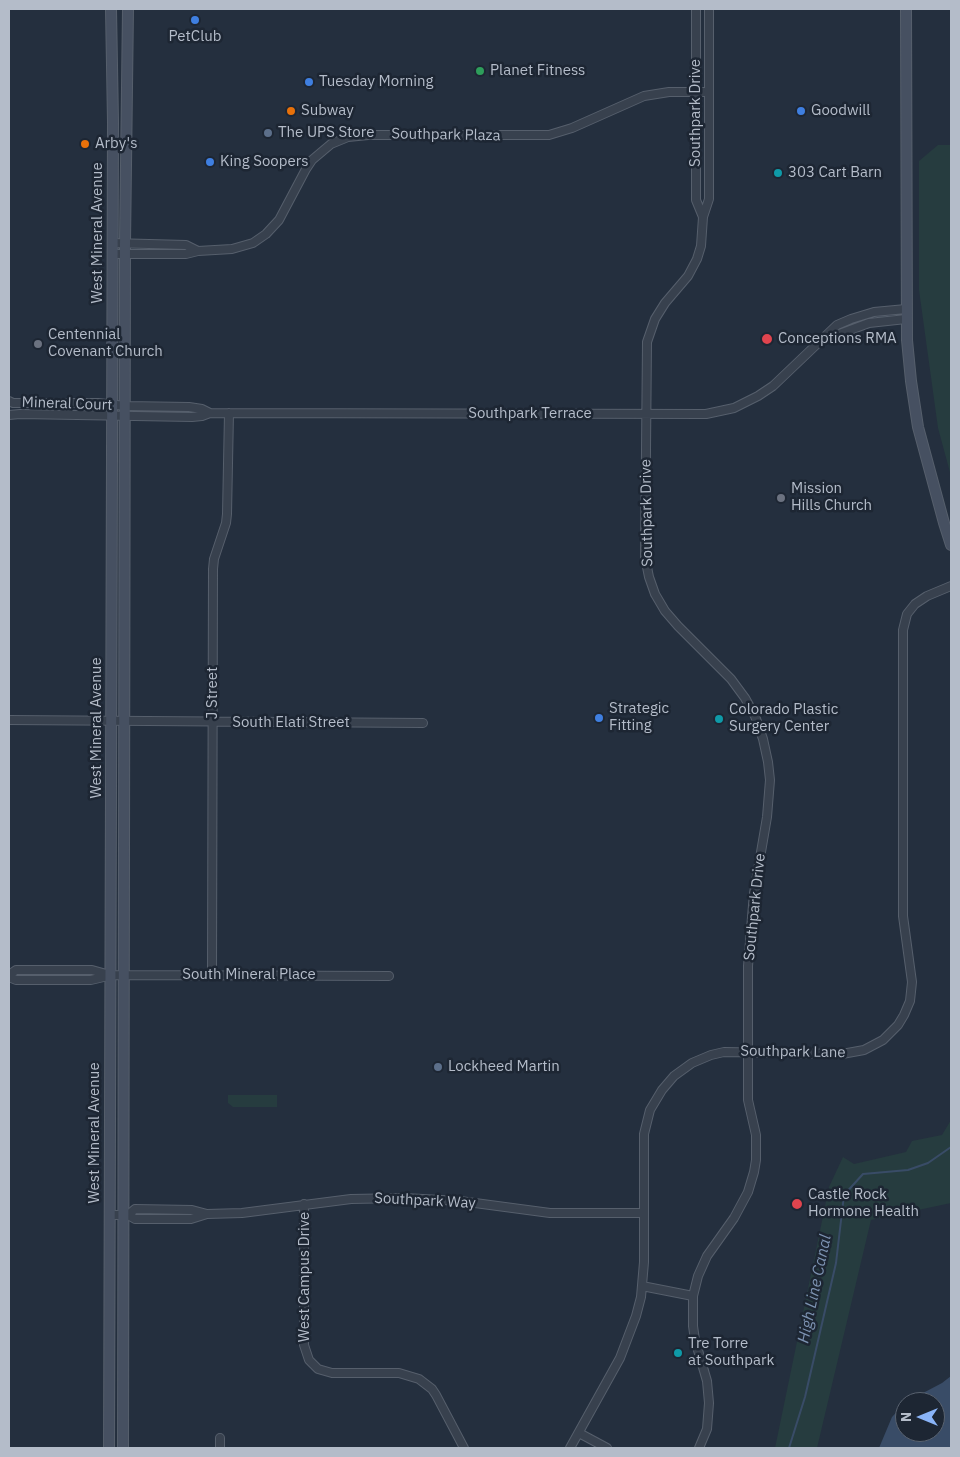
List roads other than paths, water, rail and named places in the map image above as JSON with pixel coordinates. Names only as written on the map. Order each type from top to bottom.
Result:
[{"type":"main road","name":"West Mineral Avenue","points":[[109,1448],[113,67],[111,9]]},
{"type":"main road","name":"West Mineral Avenue","points":[[123,1448],[125,1215],[123,975],[125,248],[128,9]]},
{"type":"main road","points":[[906,9],[906,314],[911,381],[918,427],[951,545]]},
{"type":"street","name":"Southpark Drive","points":[[696,9],[696,200],[703,217]]},
{"type":"street","name":"Southpark Drive","points":[[699,1448],[707,1429],[709,1404],[707,1381],[695,1340],[693,1296],[698,1276],[707,1256],[741,1206],[748,1192],[754,1172],[756,1135],[748,1100],[750,935],[754,893],[768,809],[770,780],[763,739],[755,716],[745,698],[731,679],[665,612],[655,594],[645,558],[646,360],[648,336],[658,314],[685,282],[695,264],[701,246],[703,217],[709,199],[709,9]]},
{"type":"street","name":"Southpark Plaza","points":[[112,248],[186,245],[198,251],[224,250],[253,243],[266,234],[279,220],[312,160],[331,144],[348,137],[368,135],[549,135],[572,128],[644,96],[659,92],[708,92]]},
{"type":"street","name":"Southpark Terrace","points":[[112,416],[126,411],[189,407],[202,409],[210,413],[706,414],[741,405],[758,396],[772,386],[824,338],[831,329],[850,319],[874,312],[906,314]]},
{"type":"street","name":"Mineral Court","points":[[9,401],[13,403],[98,403],[112,405],[126,411]]},
{"type":"street","name":"J Street","points":[[212,975],[213,569],[227,514],[229,413]]},
{"type":"street","name":"Mineral Court","points":[[9,415],[112,416]]},
{"type":"street","name":"Southpark Lane","points":[[570,1448],[624,1348],[636,1316],[642,1286],[644,1262],[644,1134],[650,1110],[662,1090],[680,1071],[700,1059],[724,1052],[854,1053],[872,1047],[883,1040],[904,1015],[910,1000],[912,982],[903,916],[903,630],[907,614],[915,604],[927,596],[951,586]]},
{"type":"street","name":"South Elati Street","points":[[9,720],[423,724]]},
{"type":"street","name":"South Mineral Place","points":[[9,976],[16,970],[92,970],[110,975],[389,976]]},
{"type":"street","name":"Southpark Way","points":[[109,1215],[125,1215],[135,1209],[192,1210],[207,1214],[242,1212],[351,1199],[404,1198],[460,1201],[550,1213],[644,1213]]},
{"type":"street","name":"West Campus Drive","points":[[304,1204],[304,1345],[309,1360],[318,1369],[325,1372],[399,1373],[419,1379],[432,1389],[436,1395],[464,1448]]},
{"type":"street","points":[[642,1286],[693,1296]]},
{"type":"street","points":[[579,1433],[607,1448]]},
{"type":"street","points":[[220,1438],[220,1448]]},
{"type":"water","points":[[951,1376],[951,1448],[879,1448],[895,1414],[895,1442],[945,1442],[945,1392],[925,1392]]},
{"type":"waterway","name":"High Line Canal","points":[[789,1448],[805,1397],[836,1263],[844,1195],[863,1174],[908,1170],[928,1163],[951,1147]]},
{"type":"place","name":"PetClub","points":[[195,20]]},
{"type":"place","name":"Planet Fitness","points":[[480,71]]},
{"type":"place","name":"Tuesday Morning","points":[[309,82]]},
{"type":"place","name":"Subway","points":[[291,111]]},
{"type":"place","name":"Goodwill","points":[[801,111]]},
{"type":"place","name":"The UPS Store","points":[[268,133]]},
{"type":"place","name":"Arby's","points":[[85,144]]},
{"type":"place","name":"King Soopers","points":[[210,162]]},
{"type":"place","name":"303 Cart Barn","points":[[778,173]]},
{"type":"place","name":"Conceptions RMA","points":[[767,339]]},
{"type":"place","name":"Centennial Covenant Church","points":[[38,344]]},
{"type":"place","name":"Mission Hills Church","points":[[781,498]]},
{"type":"place","name":"Strategic Fitting","points":[[599,718]]},
{"type":"place","name":"Colorado Plastic Surgery Center","points":[[719,719]]},
{"type":"place","name":"Lockheed Martin","points":[[438,1067]]},
{"type":"place","name":"Castle Rock Hormone Health","points":[[797,1204]]},
{"type":"place","name":"Tre Torre at Southpark","points":[[678,1353]]}]
